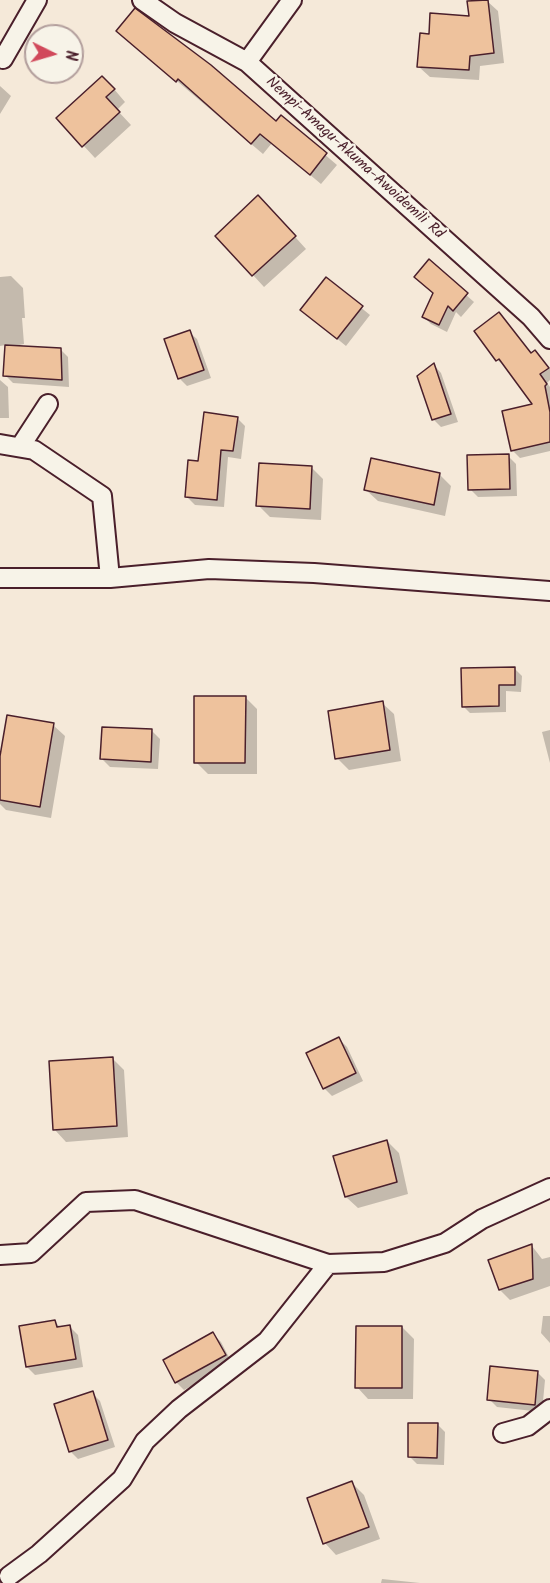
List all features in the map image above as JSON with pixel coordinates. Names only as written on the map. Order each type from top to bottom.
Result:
[{"type":"street","points":[[3,59],[37,0]]},
{"type":"street","name":"Nempi-Amagu-Akuma-Awoidemili Rd","points":[[142,0],[175,23],[247,62],[531,317],[550,339]]},
{"type":"street","points":[[247,62],[292,0]]},
{"type":"street","points":[[20,447],[48,404]]},
{"type":"street","points":[[0,444],[34,450],[102,496],[110,578]]},
{"type":"street","points":[[0,578],[110,578],[209,569],[314,573],[550,591]]},
{"type":"street","points":[[0,1255],[31,1253],[86,1202],[135,1200],[328,1264],[384,1262],[445,1243],[482,1219],[550,1188]]},
{"type":"street","points":[[9,1576],[39,1554],[122,1479],[145,1441],[179,1409],[267,1341],[328,1264]]},
{"type":"street","points":[[503,1433],[528,1426],[550,1409]]},
{"type":"building","points":[[488,0],[494,53],[470,56],[469,70],[417,67],[420,33],[429,34],[430,13],[469,16],[467,1]]},
{"type":"building","points":[[135,8],[211,65],[276,121],[281,115],[327,153],[310,175],[260,134],[251,144],[178,79],[176,82],[116,31]]},
{"type":"building","points":[[102,76],[115,89],[106,97],[120,112],[82,147],[56,118]]},
{"type":"building","points":[[258,195],[296,236],[252,276],[215,236]]},
{"type":"building","points":[[429,259],[468,293],[453,311],[448,306],[439,325],[422,317],[433,293],[414,277]]},
{"type":"building","points":[[326,277],[363,306],[337,339],[300,310]]},
{"type":"building","points":[[499,312],[531,353],[535,350],[549,368],[540,374],[547,384],[545,386],[550,412],[550,442],[511,451],[502,411],[532,404],[499,359],[496,361],[474,331]]},
{"type":"building","points":[[190,330],[204,370],[178,379],[164,339]]},
{"type":"building","points":[[5,345],[61,348],[62,380],[3,376]]},
{"type":"building","points":[[434,363],[451,414],[432,420],[417,376]]},
{"type":"building","points":[[204,412],[238,417],[233,451],[221,450],[217,500],[185,497],[188,460],[198,461]]},
{"type":"building","points":[[509,454],[510,489],[468,490],[467,455]]},
{"type":"building","points":[[371,458],[440,473],[434,505],[364,490]]},
{"type":"building","points":[[259,463],[312,466],[310,509],[256,506]]},
{"type":"building","points":[[515,667],[515,685],[499,685],[499,706],[462,707],[461,668]]},
{"type":"building","points":[[194,696],[246,696],[245,763],[194,763]]},
{"type":"building","points":[[383,701],[390,750],[335,759],[328,711]]},
{"type":"building","points":[[7,715],[54,723],[40,807],[0,800],[0,756]]},
{"type":"building","points":[[102,727],[152,729],[151,762],[100,759]]},
{"type":"building","points":[[339,1037],[356,1073],[323,1089],[306,1053]]},
{"type":"building","points":[[113,1057],[117,1126],[53,1130],[49,1061]]},
{"type":"building","points":[[387,1140],[397,1182],[345,1197],[333,1156]]},
{"type":"building","points":[[532,1244],[533,1279],[499,1290],[488,1260]]},
{"type":"building","points":[[55,1320],[57,1327],[70,1325],[76,1359],[26,1367],[19,1326]]},
{"type":"building","points":[[356,1326],[402,1326],[402,1388],[355,1388]]},
{"type":"building","points":[[213,1332],[226,1355],[175,1383],[163,1360]]},
{"type":"building","points":[[490,1366],[538,1371],[535,1405],[487,1400]]},
{"type":"building","points":[[93,1391],[108,1440],[69,1452],[54,1404]]},
{"type":"building","points":[[408,1423],[438,1423],[437,1458],[408,1457]]},
{"type":"building","points":[[352,1481],[369,1527],[323,1544],[307,1498]]}]
